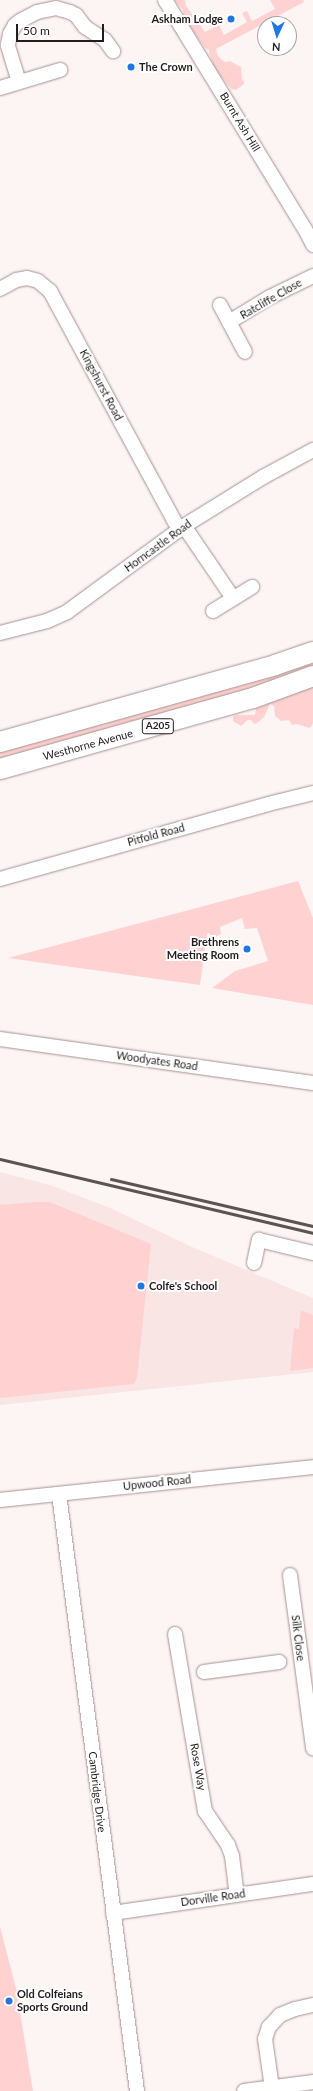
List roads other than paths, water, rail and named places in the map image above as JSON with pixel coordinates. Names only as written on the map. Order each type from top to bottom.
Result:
[{"type":"highway","name":"A205","points":[[0,742],[275,665],[313,652]]},
{"type":"highway","name":"Westhorne Avenue","points":[[0,769],[253,698],[313,676]]},
{"type":"street","name":"Burnt Ash Hill","points":[[166,0],[305,229],[313,245]]},
{"type":"street","points":[[19,82],[8,45],[10,34],[15,25],[20,21],[42,11],[56,8],[70,12],[76,16],[85,28],[105,40],[113,51]]},
{"type":"street","points":[[0,88],[60,70]]},
{"type":"street","name":"Ratcliffe Close","points":[[229,322],[270,297],[313,276]]},
{"type":"street","name":"Kingshurst Road","points":[[0,289],[16,280],[27,278],[38,281],[50,291],[181,528]]},
{"type":"street","name":"Ratcliffe Close","points":[[220,305],[245,352]]},
{"type":"street","name":"Horncastle Road","points":[[0,633],[47,621],[67,612],[181,528],[263,477],[313,450]]},
{"type":"street","points":[[181,528],[233,598]]},
{"type":"street","points":[[213,611],[252,587]]},
{"type":"street","name":"Pitfold Road","points":[[0,879],[268,804],[313,793]]},
{"type":"street","name":"Woodyates Road","points":[[0,1039],[313,1083]]},
{"type":"street","points":[[254,1263],[259,1240],[313,1253]]},
{"type":"street","name":"Upwood Road","points":[[0,1500],[313,1467]]},
{"type":"street","name":"Cambridge Drive","points":[[59,1494],[137,2091]]},
{"type":"street","name":"Silk Close","points":[[290,1575],[313,1748]]},
{"type":"street","name":"Rose Way","points":[[175,1634],[205,1811],[228,1845],[232,1856],[237,1894]]},
{"type":"street","points":[[204,1672],[279,1662]]},
{"type":"street","name":"Dorville Road","points":[[113,1913],[313,1884]]},
{"type":"street","points":[[272,2088],[265,2039],[268,2027],[280,2015],[313,2004]]},
{"type":"street","points":[[244,2091],[313,2082]]},
{"type":"railway","points":[[0,1159],[313,1233]]},
{"type":"railway","points":[[111,1179],[313,1226]]},
{"type":"place","name":"Askham Lodge","points":[[231,19]]},
{"type":"place","name":"The Crown","points":[[131,67]]},
{"type":"place","name":"Brethrens Meeting Room","points":[[247,949]]},
{"type":"place","name":"Colfe's School","points":[[141,1286]]},
{"type":"place","name":"Old Colfeians Sports Ground","points":[[9,2001]]}]
